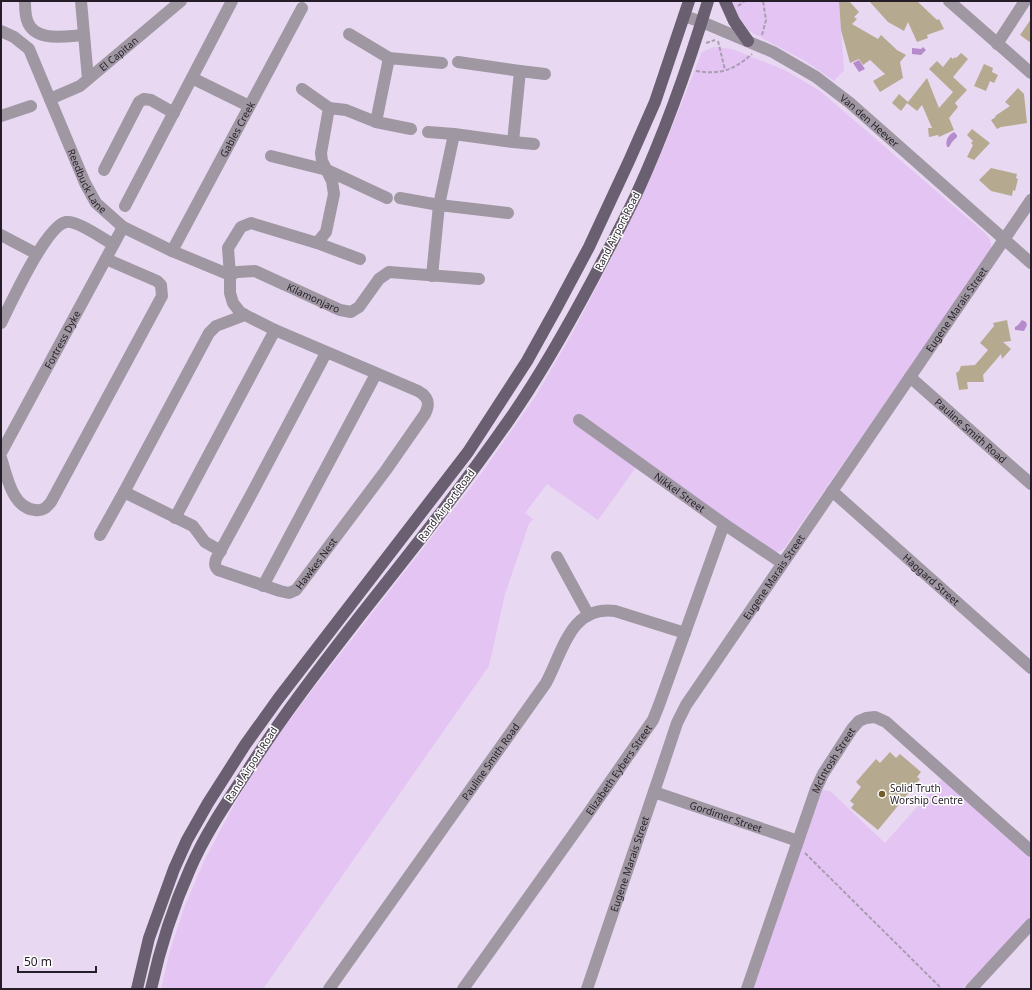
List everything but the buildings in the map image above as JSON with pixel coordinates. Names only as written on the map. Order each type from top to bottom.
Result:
[{"type":"main road","name":"Rand Airport Road","points":[[137,989],[149,938],[174,869],[187,840],[208,804],[245,745],[278,699],[468,452],[527,361],[589,247],[629,161],[655,102],[689,1]]},
{"type":"main road","name":"Rand Airport Road","points":[[151,989],[158,959],[171,919],[190,870],[209,830],[270,734],[454,496],[509,419],[539,374],[579,305],[636,194],[664,131],[708,1]]},
{"type":"main road","points":[[725,1],[734,21],[748,41]]},
{"type":"street","points":[[25,1],[26,19],[34,32],[47,36],[84,35]]},
{"type":"street","points":[[81,1],[88,79]]},
{"type":"street","name":"El Capitan","points":[[50,99],[80,86],[181,1]]},
{"type":"street","points":[[125,206],[232,1]]},
{"type":"street","points":[[949,1],[1031,73]]},
{"type":"street","points":[[997,44],[1025,1]]},
{"type":"street","name":"Gables Creek","points":[[172,252],[302,8]]},
{"type":"street","name":"Van den Heever","points":[[684,16],[760,46],[795,64],[834,90],[1031,264]]},
{"type":"street","name":"Reedbuck Lane","points":[[1,31],[14,36],[29,49],[91,195],[96,203],[123,227],[172,252],[230,275]]},
{"type":"street","points":[[349,34],[389,58],[442,63]]},
{"type":"street","points":[[376,122],[389,58]]},
{"type":"street","points":[[458,62],[520,72],[545,74]]},
{"type":"street","points":[[513,142],[520,72]]},
{"type":"street","points":[[192,78],[249,106]]},
{"type":"street","points":[[302,90],[329,108],[346,110],[376,122],[411,129]]},
{"type":"street","points":[[104,170],[139,102],[144,99],[151,100],[174,113]]},
{"type":"street","points":[[1,116],[31,106]]},
{"type":"street","points":[[317,243],[326,232],[334,194],[332,181],[322,161],[321,153],[329,108]]},
{"type":"street","points":[[428,132],[534,144]]},
{"type":"street","points":[[432,276],[439,206],[454,134]]},
{"type":"street","points":[[271,156],[327,170],[387,198]]},
{"type":"street","points":[[400,198],[439,206],[508,213]]},
{"type":"street","name":"Eugene Marais Street","points":[[587,989],[673,735],[686,705],[1031,200]]},
{"type":"street","points":[[1,323],[37,254],[48,236],[60,225],[67,222],[75,222],[113,244]]},
{"type":"street","name":"Hawkes Nest","points":[[326,353],[216,559],[215,564],[215,568],[218,570],[263,586],[289,593],[296,590],[386,470],[425,414],[429,407],[428,400],[424,395],[275,330],[240,312],[233,303],[230,294],[228,248],[241,227],[252,223],[317,243],[360,259]]},
{"type":"street","name":"Fortress Dyke","points":[[1,453],[123,227]]},
{"type":"street","points":[[1,235],[37,254]]},
{"type":"street","points":[[1,458],[14,494],[20,504],[32,510],[40,511],[46,509],[162,296],[161,286],[157,281],[106,259]]},
{"type":"street","name":"Kilamonjaro","points":[[230,275],[237,272],[255,270],[340,310],[350,312],[359,307],[379,279],[389,272],[479,279]]},
{"type":"street","points":[[100,535],[209,333],[216,326],[245,315]]},
{"type":"street","points":[[175,518],[275,330]]},
{"type":"street","points":[[263,586],[376,374]]},
{"type":"street","name":"Pauline Smith Road","points":[[910,378],[1031,484]]},
{"type":"street","name":"Nikkel Street","points":[[579,420],[724,524],[782,563]]},
{"type":"street","name":"Haggard Street","points":[[832,491],[1031,668]]},
{"type":"street","points":[[124,492],[193,526],[205,542],[221,551]]},
{"type":"street","name":"Elizabeth Eybers Street","points":[[463,989],[646,731],[660,705],[724,524]]},
{"type":"street","points":[[557,557],[588,614],[598,611],[615,611],[685,633]]},
{"type":"street","name":"Pauline Smith Road","points":[[329,989],[546,683],[572,630],[578,622],[588,614]]},
{"type":"street","name":"McIntosh Street","points":[[746,989],[816,789],[834,755],[856,724],[862,719],[875,717],[886,722],[1031,850]]},
{"type":"street","name":"Gordimer Street","points":[[654,792],[797,843]]},
{"type":"street","points":[[971,989],[1031,924]]},
{"type":"path","points":[[685,70],[719,72],[733,68],[743,62],[760,46],[766,20],[763,1]]},
{"type":"path","points":[[706,43],[724,39]]},
{"type":"path","points":[[717,40],[725,70]]},
{"type":"path","points":[[797,843],[942,989]]},
{"type":"shaded area","points":[[729,1],[839,1],[844,70],[834,81],[807,62],[749,31]]},
{"type":"shaded area","points":[[714,47],[732,49],[785,70],[820,91],[986,234],[990,240],[992,249],[781,551],[775,552],[642,459],[598,520],[547,484],[525,513],[533,519],[529,524],[505,594],[489,666],[263,989],[161,989],[170,951],[184,908],[204,861],[233,807],[265,753],[313,689],[481,474],[535,397],[573,332],[619,244],[662,152],[702,52]]},
{"type":"shaded area","points":[[923,47],[926,50],[921,55],[912,54],[912,48],[921,49]]},
{"type":"shaded area","points":[[859,60],[865,69],[859,72],[853,63]]},
{"type":"shaded area","points":[[954,132],[957,137],[949,147],[947,147],[946,143],[948,138]]},
{"type":"shaded area","points":[[1022,320],[1026,322],[1027,325],[1024,331],[1015,330],[1015,327]]},
{"type":"shaded area","points":[[942,779],[1031,859],[1031,917],[962,989],[752,989],[822,790],[830,791],[885,843]]},
{"type":"place","name":"Solid Truth Worship Centre","points":[[882,794]]}]
